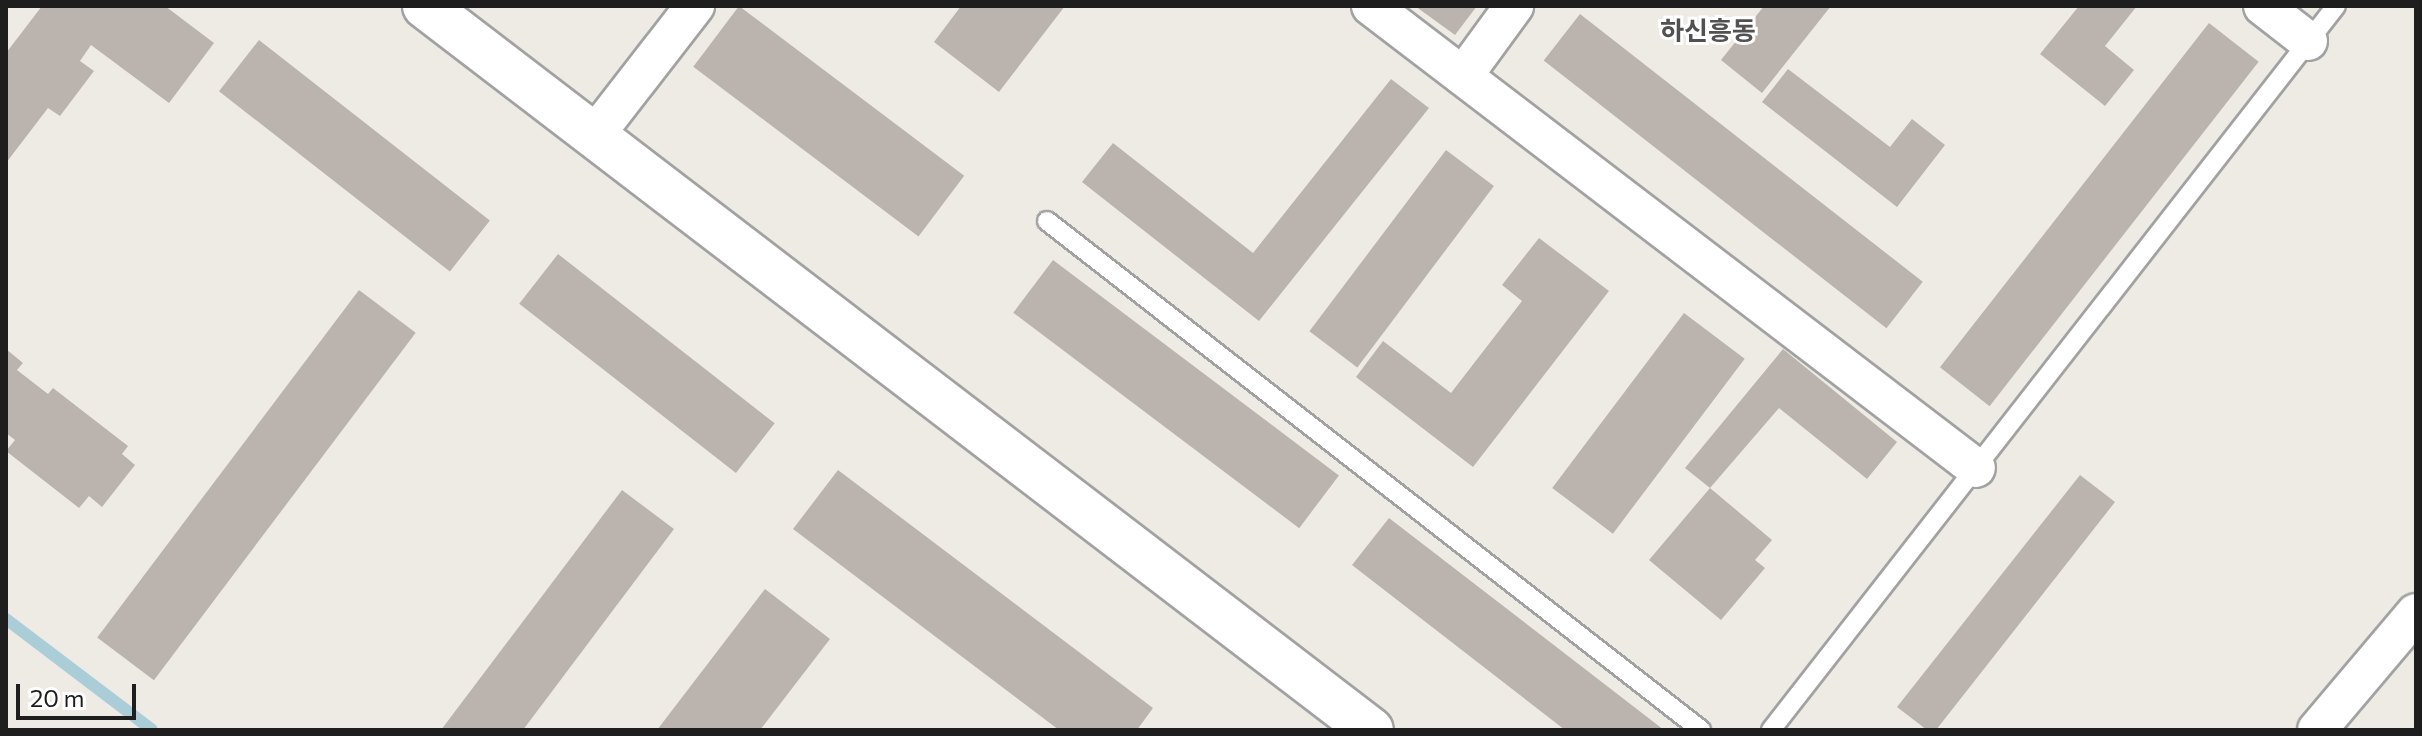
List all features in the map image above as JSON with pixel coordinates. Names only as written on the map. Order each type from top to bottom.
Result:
[{"type":"street","points":[[425,6],[1371,730]]},
{"type":"street","points":[[594,136],[695,6]]},
{"type":"street","points":[[1371,6],[1976,468]]},
{"type":"street","points":[[1463,76],[1514,6]]},
{"type":"street","points":[[2263,6],[2308,41]]},
{"type":"street","points":[[2317,730],[2416,613]]},
{"type":"lane","points":[[1771,730],[2336,6]]},
{"type":"lane","points":[[1047,221],[1701,730]]},
{"type":"building","points":[[42,6],[165,6],[214,43],[169,103],[91,45],[80,61],[94,71],[60,116],[48,108],[6,163],[6,53]]},
{"type":"building","points":[[739,6],[964,176],[918,236],[693,67]]},
{"type":"building","points":[[961,6],[1065,6],[999,92],[934,42]]},
{"type":"building","points":[[1415,6],[1477,6],[1455,35]]},
{"type":"building","points":[[1764,6],[1831,6],[1762,93],[1721,60]]},
{"type":"building","points":[[2079,6],[2137,6],[2105,46],[2134,70],[2105,106],[2040,54]]},
{"type":"building","points":[[1580,14],[1923,282],[1886,328],[1544,60]]},
{"type":"building","points":[[2209,23],[2259,62],[1990,406],[1940,367]]},
{"type":"building","points":[[259,40],[490,220],[450,272],[219,91]]},
{"type":"building","points":[[1788,69],[1890,147],[1912,119],[1945,145],[1897,207],[1762,102]]},
{"type":"building","points":[[1391,79],[1429,108],[1259,321],[1082,182],[1113,143],[1253,253]]},
{"type":"building","points":[[1446,150],[1494,186],[1357,367],[1309,331]]},
{"type":"building","points":[[1539,238],[1609,291],[1473,467],[1356,377],[1383,341],[1451,393],[1522,301],[1502,285]]},
{"type":"building","points":[[558,254],[775,423],[736,473],[519,304]]},
{"type":"building","points":[[1053,260],[1339,475],[1299,528],[1013,313]]},
{"type":"building","points":[[359,290],[416,333],[154,680],[97,637]]},
{"type":"building","points":[[1684,313],[1745,359],[1613,534],[1552,488]]},
{"type":"building","points":[[6,349],[23,363],[17,370],[48,394],[53,388],[128,446],[122,454],[135,465],[102,507],[89,496],[79,508],[6,451],[15,440],[6,433]]},
{"type":"building","points":[[1783,349],[1897,442],[1867,479],[1779,408],[1710,488],[1685,468]]},
{"type":"building","points":[[838,470],[1153,708],[1137,730],[1059,730],[793,529]]},
{"type":"building","points":[[2080,475],[2115,502],[1936,730],[1927,730],[1897,707]]},
{"type":"building","points":[[1710,488],[1772,540],[1755,560],[1765,568],[1721,620],[1649,560]]},
{"type":"building","points":[[622,490],[674,529],[523,730],[441,730]]},
{"type":"building","points":[[1389,518],[1664,730],[1565,730],[1352,565]]},
{"type":"building","points":[[765,589],[830,639],[760,730],[657,730]]},
{"type":"waterway","points":[[6,619],[152,730]]},
{"type":"district","name":"하신흥동","points":[[1708,30]]}]
